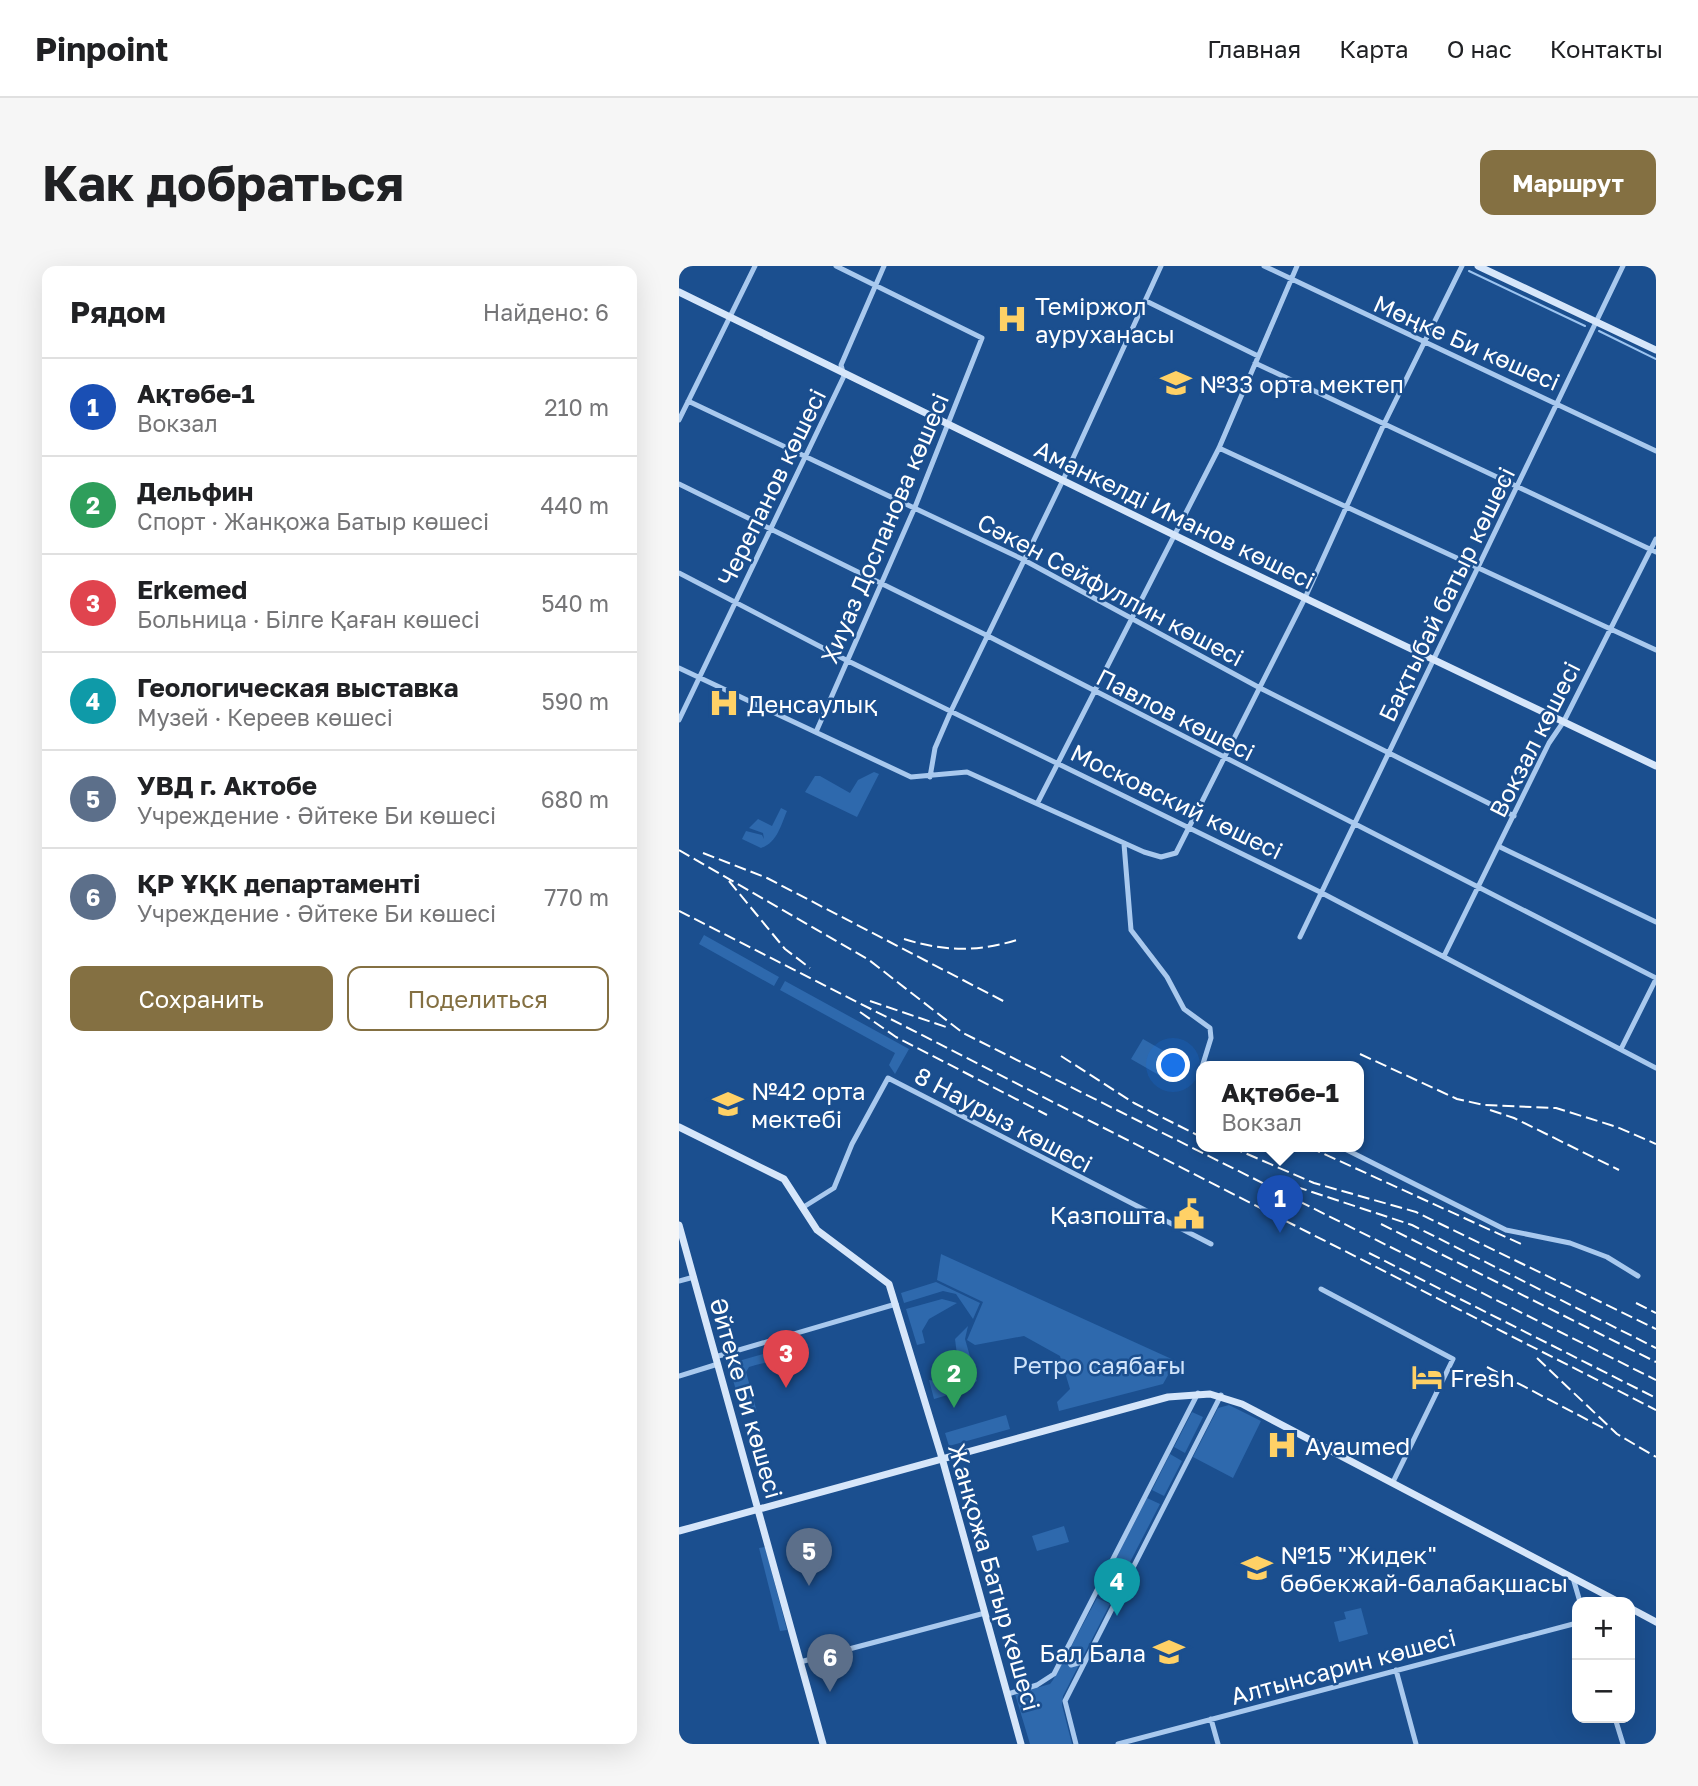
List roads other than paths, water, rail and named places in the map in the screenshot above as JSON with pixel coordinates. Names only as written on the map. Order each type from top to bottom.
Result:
[{"type":"street","points":[[679,420],[755,266]]},
{"type":"street","points":[[836,266],[876,285]]},
{"type":"street","name":"Черепанов көшесі","points":[[679,720],[697,677],[844,376],[841,365],[884,266]]},
{"type":"street","points":[[930,777],[935,748],[951,711],[1022,559],[1063,480],[1161,266]]},
{"type":"street","name":"Мөңке Би көшесі","points":[[1264,266],[1425,343],[1558,402],[1656,451]]},
{"type":"street","points":[[1038,802],[1219,448],[1297,266]]},
{"type":"street","points":[[679,668],[911,777],[967,772],[1038,802],[1124,844],[1161,857],[1176,853],[1305,598],[1384,424],[1462,266]]},
{"type":"street","points":[[1478,266],[1656,350]]},
{"type":"street","name":"Бақтыбай батыр көшесі","points":[[1300,937],[1623,266]]},
{"type":"street","name":"Хиуаз Доспанова көшесі","points":[[816,732],[915,507],[982,338],[876,285]]},
{"type":"street","name":"Аманкелді Иманов көшесі","points":[[679,292],[1175,536],[1656,766]]},
{"type":"street","points":[[1146,301],[1258,356]]},
{"type":"street","points":[[1255,363],[1653,551]]},
{"type":"street","name":"Сәкен Сейфуллин көшесі","points":[[688,401],[1022,559],[1260,688],[1514,816]]},
{"type":"street","points":[[1219,448],[1656,650]]},
{"type":"street","name":"Павлов көшесі","points":[[679,484],[986,635],[1224,760],[1656,978]]},
{"type":"street","name":"Вокзал көшесі","points":[[1444,956],[1549,743],[1564,721],[1609,629],[1653,551],[1656,538]]},
{"type":"street","name":"Московский көшесі","points":[[679,573],[846,660],[1320,892],[1656,1068]]},
{"type":"street","points":[[1124,844],[1129,925],[1167,977],[1184,1009],[1210,1028],[1211,1038],[1203,1061]]},
{"type":"street","points":[[1500,847],[1656,922]]},
{"type":"street","points":[[1621,1049],[1656,978]]},
{"type":"street","name":"8 Наурыз көшесі","points":[[802,1208],[834,1188],[852,1144],[888,1078],[1210,1244]]},
{"type":"street","name":"Жанқожа Батыр көшесі","points":[[679,1127],[784,1179],[817,1230],[886,1280],[896,1304],[941,1458],[1021,1744]]},
{"type":"street","points":[[1351,1152],[1506,1230],[1570,1243],[1607,1257],[1638,1276]]},
{"type":"street","name":"Әйтеке Би көшесі","points":[[679,1225],[823,1744]]},
{"type":"street","points":[[679,1281],[694,1277]]},
{"type":"street","points":[[1321,1289],[1451,1355],[1453,1359],[1393,1482]]},
{"type":"street","points":[[679,1376],[716,1361],[896,1304]]},
{"type":"street","points":[[1008,1694],[1049,1679],[1198,1393]]},
{"type":"street","points":[[679,1531],[1168,1397],[1198,1393],[1221,1395],[1233,1400],[1610,1597]]},
{"type":"street","points":[[1076,1744],[1064,1703],[1221,1395]]},
{"type":"street","points":[[1572,1576],[1578,1597]]},
{"type":"street","points":[[1635,1612],[1656,1622]]},
{"type":"street","points":[[800,1662],[985,1613]]},
{"type":"street","name":"Алтынсарин көшесі","points":[[1118,1744],[1572,1624]]},
{"type":"street","points":[[1064,1653],[1071,1665],[1085,1661]]},
{"type":"street","points":[[1396,1670],[1416,1744]]},
{"type":"street","points":[[1211,1719],[1218,1744]]},
{"type":"street","points":[[1617,1723],[1623,1744]]},
{"type":"waterway","points":[[1469,271],[1585,326]]},
{"type":"waterway","points":[[1599,331],[1656,359]]},
{"type":"railway","points":[[679,850],[869,960],[963,1033],[1196,1150]]},
{"type":"railway","points":[[703,853],[767,878],[1007,1003]]},
{"type":"railway","points":[[729,881],[785,949],[810,968]]},
{"type":"railway","points":[[679,911],[1656,1410]]},
{"type":"railway","points":[[904,939],[962,949],[1020,939]]},
{"type":"railway","points":[[870,1001],[949,1028]]},
{"type":"railway","points":[[860,1012],[896,1037],[1047,1115]]},
{"type":"railway","points":[[1360,1054],[1457,1099],[1484,1105],[1556,1108],[1617,1127],[1656,1144]]},
{"type":"railway","points":[[1061,1056],[1134,1103],[1196,1134]]},
{"type":"railway","points":[[1490,1110],[1514,1118],[1619,1170]]},
{"type":"railway","points":[[1201,1152],[1656,1380]]},
{"type":"railway","points":[[1243,1152],[1314,1183],[1416,1212],[1656,1329]]},
{"type":"railway","points":[[1320,1152],[1521,1244]]},
{"type":"railway","points":[[1279,1181],[1412,1225],[1656,1348]]},
{"type":"railway","points":[[1381,1224],[1656,1362]]},
{"type":"railway","points":[[1369,1253],[1656,1398]]},
{"type":"railway","points":[[1636,1303],[1656,1313]]},
{"type":"railway","points":[[1537,1358],[1617,1434],[1656,1457]]},
{"type":"railway","points":[[1487,1367],[1605,1429]]},
{"type":"place","name":"Теміржол ауруханасы","points":[[1012,319]]},
{"type":"place","name":"№33 орта мектеп","points":[[1176,383]]},
{"type":"place","name":"Денсаулық","points":[[724,703]]},
{"type":"place","name":"№42 орта мектебі","points":[[728,1104]]},
{"type":"place","name":"Қазпошта","points":[[1189,1214]]},
{"type":"place","name":"Ақтөбе-1","points":[[1280,1233]]},
{"type":"place","name":"Fresh","points":[[1427,1377]]},
{"type":"place","name":"Erkemed","points":[[786,1388]]},
{"type":"place","name":"Дельфин","points":[[954,1408]]},
{"type":"place","name":"Ayaumed","points":[[1282,1445]]},
{"type":"place","name":"№15 \"Жидек\" бөбекжай-балабақшасы","points":[[1257,1568]]},
{"type":"place","name":"УВД г. Актобе","points":[[809,1586]]},
{"type":"place","name":"Геологическая выставка","points":[[1117,1616]]},
{"type":"place","name":"Бал Бала","points":[[1169,1652]]},
{"type":"place","name":"ҚР ҰҚК департаменті","points":[[830,1692]]},
{"type":"park label","name":"Ретро саябағы","points":[[1099,1364]]}]
